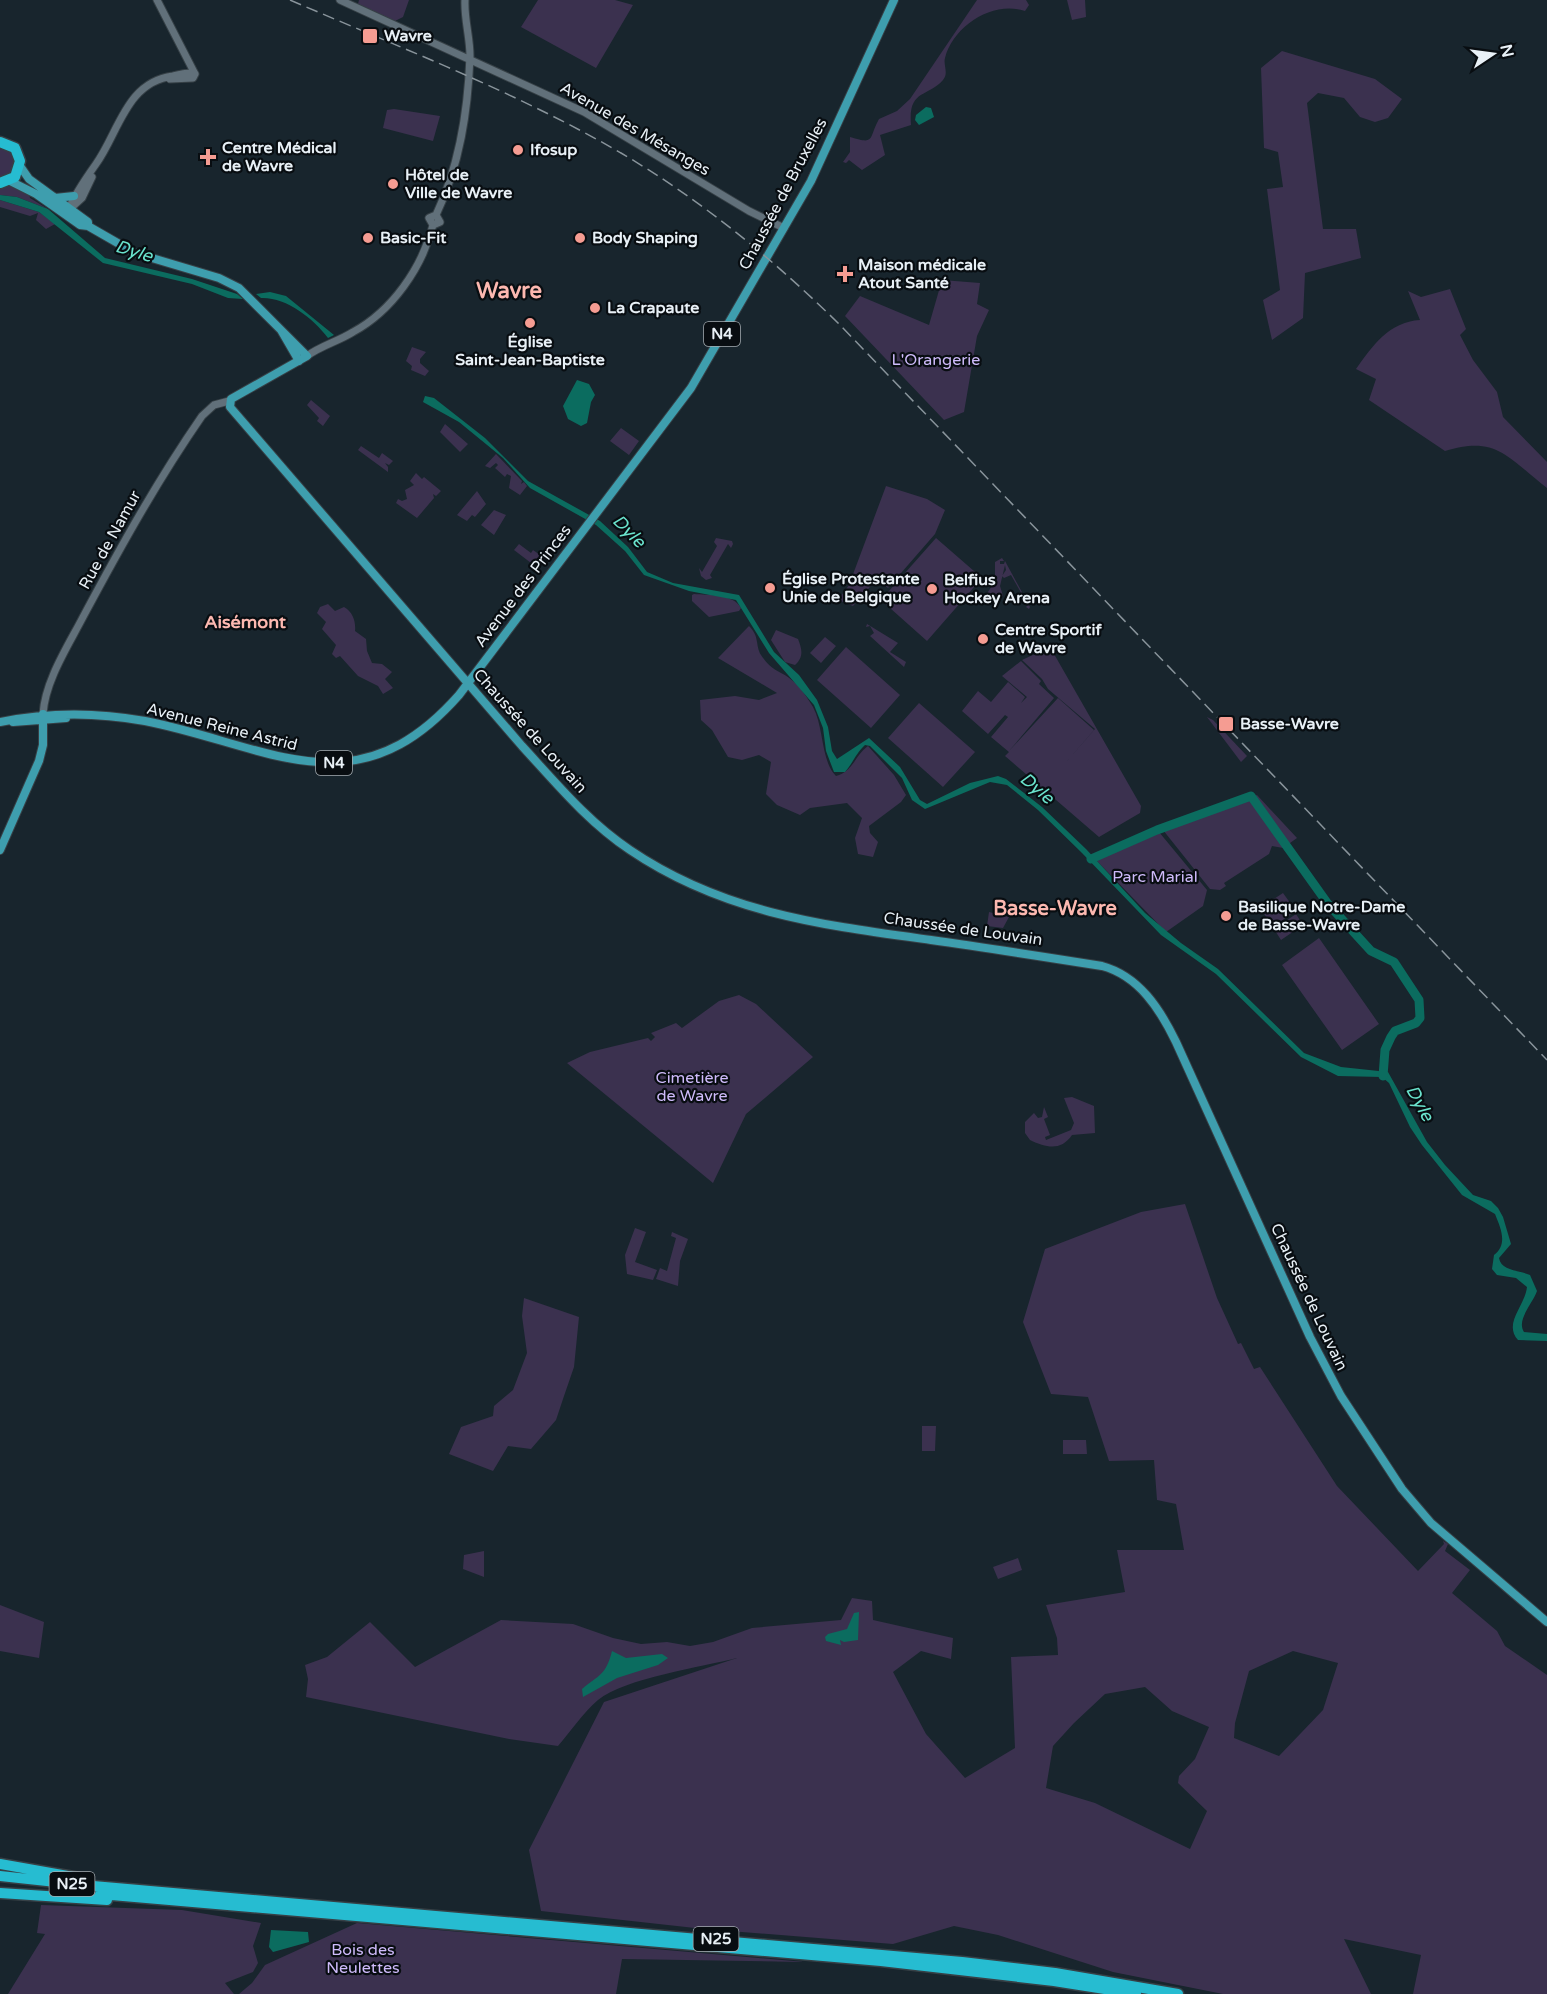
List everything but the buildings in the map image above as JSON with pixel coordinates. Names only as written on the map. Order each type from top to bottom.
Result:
[{"type":"highway","points":[[0,142],[15,148],[19,155],[20,166],[5,182]]},
{"type":"highway","points":[[0,1864],[136,1886],[142,1894],[131,1902],[0,1893]]},
{"type":"highway","name":"N25","points":[[0,1876],[142,1894],[881,1961],[1054,1981],[1136,1994]]},
{"type":"highway","name":"N25","points":[[0,1883],[962,1962],[1065,1974],[1178,1994]]},
{"type":"main road","name":"Chaussée de Bruxelles","points":[[599,511],[686,396],[784,228],[819,166],[894,0]]},
{"type":"main road","points":[[20,166],[29,179],[54,198],[80,225],[88,226],[135,253],[228,282],[249,296],[307,356],[229,401]]},
{"type":"main road","points":[[5,182],[36,194],[81,217],[88,222],[88,226]]},
{"type":"main road","points":[[54,198],[78,197]]},
{"type":"main road","points":[[281,330],[299,361]]},
{"type":"main road","name":"Chaussée de Louvain","points":[[229,401],[230,407],[255,439],[522,746],[592,821],[629,849],[687,884],[731,902],[785,917],[1102,966],[1120,972],[1136,984],[1163,1016],[1176,1042],[1305,1326],[1341,1396],[1402,1489],[1431,1523],[1547,1622]]},
{"type":"main road","name":"Avenue des Princes","points":[[468,684],[599,511]]},
{"type":"main road","name":"Avenue Reine Astrid","points":[[43,718],[85,715],[143,721],[301,762],[350,762],[375,755],[419,734],[446,710],[468,684]]},
{"type":"main road","name":"Avenue Reine Astrid","points":[[43,718],[57,720],[85,715]]},
{"type":"main road","points":[[43,718],[43,745]]},
{"type":"main road","name":"N4","points":[[2,721],[43,718]]},
{"type":"main road","points":[[0,850],[39,761],[52,724],[57,720]]},
{"type":"street","points":[[68,212],[136,95],[149,84],[164,78],[190,72],[195,74],[157,0]]},
{"type":"street","name":"Avenue des Mésanges","points":[[340,0],[584,112],[749,211],[784,228]]},
{"type":"street","points":[[307,356],[362,327],[398,293],[422,258],[433,225],[429,218],[436,215],[446,190],[459,155],[464,130],[470,58],[465,0]]},
{"type":"street","points":[[78,197],[81,217]]},
{"type":"street","name":"Rue de Namur","points":[[43,718],[44,702],[55,675],[134,521],[202,416],[216,404],[229,401]]},
{"type":"green space","points":[[359,0],[409,0],[403,17],[395,21],[358,4]]},
{"type":"green space","points":[[538,0],[615,0],[633,5],[596,68],[521,27]]},
{"type":"green space","points":[[977,0],[1026,0],[1029,5],[1025,11],[1000,9],[976,18],[965,26],[949,46],[945,58],[946,75],[943,80],[920,96],[912,105],[911,125],[880,135],[885,155],[862,170],[849,160],[846,163],[843,162],[850,152],[850,137],[868,140],[879,119],[897,111],[910,99]]},
{"type":"green space","points":[[1067,0],[1085,0],[1086,17],[1072,20]]},
{"type":"green space","points":[[1282,51],[1375,79],[1402,99],[1388,118],[1375,122],[1360,117],[1344,98],[1318,93],[1307,103],[1323,229],[1356,229],[1361,258],[1305,273],[1303,318],[1272,340],[1263,300],[1280,290],[1267,189],[1283,187],[1278,152],[1264,148],[1261,68]]},
{"type":"green space","points":[[387,110],[440,116],[433,141],[383,128]]},
{"type":"green space","points":[[0,147],[11,151],[16,161],[11,174],[0,179]]},
{"type":"green space","points":[[10,185],[29,194],[30,198],[48,209],[17,197],[0,195],[0,187]]},
{"type":"green space","points":[[0,200],[39,212],[55,224],[46,229],[36,220],[38,213],[30,216],[0,207]]},
{"type":"green space","name":"L'Orangerie","points":[[942,280],[980,283],[977,304],[989,310],[977,336],[964,412],[944,420],[845,316],[860,296],[929,325]]},
{"type":"green space","points":[[1450,289],[1466,329],[1460,335],[1473,360],[1497,392],[1503,417],[1547,462],[1547,488],[1511,459],[1490,448],[1477,446],[1445,451],[1369,400],[1376,379],[1356,369],[1383,336],[1399,325],[1420,320],[1408,291],[1421,297]]},
{"type":"green space","points":[[412,347],[426,352],[420,359],[420,363],[429,371],[425,376],[411,370],[412,366],[406,361]]},
{"type":"green space","points":[[311,400],[330,416],[323,426],[307,405]]},
{"type":"green space","points":[[445,424],[468,444],[460,452],[440,432]]},
{"type":"green space","points":[[621,428],[639,441],[629,455],[610,441]]},
{"type":"green space","points":[[361,446],[379,458],[382,453],[393,461],[389,465],[385,463],[388,472],[358,450]]},
{"type":"green space","points":[[496,454],[522,481],[521,484],[524,482],[527,486],[520,495],[509,488],[511,476],[507,474],[505,477],[495,468],[498,465],[496,463],[490,468],[485,466]]},
{"type":"green space","points":[[416,473],[441,491],[436,496],[433,494],[434,498],[417,518],[396,503],[398,499],[402,501],[407,499],[405,490],[414,485],[410,481]]},
{"type":"green space","points":[[886,486],[927,499],[945,510],[935,534],[888,588],[877,579],[853,606],[838,600],[849,585]]},
{"type":"green space","points":[[477,491],[486,504],[475,517],[472,515],[467,521],[457,515]]},
{"type":"green space","points":[[494,510],[506,515],[494,535],[481,525]]},
{"type":"green space","points":[[716,538],[732,541],[733,544],[731,548],[728,544],[710,575],[712,578],[706,580],[701,576],[699,568],[702,572],[717,546],[714,542]]},
{"type":"green space","name":"Belfius Hockey Arena","points":[[936,538],[982,578],[927,641],[881,600]]},
{"type":"green space","points":[[519,544],[531,553],[533,550],[543,557],[540,561],[536,560],[538,565],[535,566],[514,550]]},
{"type":"green space","points":[[1002,558],[1004,561],[1000,561],[1000,564],[1004,564],[1005,561],[1029,609],[1011,575],[1004,578],[1002,576],[1000,586],[1003,596],[993,601],[986,595],[995,581],[995,562]]},
{"type":"green space","points":[[694,594],[727,598],[738,603],[741,608],[739,611],[709,617],[692,601]]},
{"type":"green space","points":[[328,604],[335,611],[344,607],[352,614],[355,631],[366,639],[367,651],[372,663],[382,664],[392,672],[385,679],[393,688],[383,694],[378,686],[358,676],[340,656],[336,658],[332,654],[336,645],[322,629],[326,622],[317,613],[320,607]]},
{"type":"green space","points":[[867,624],[898,643],[890,652],[906,662],[904,667],[870,636],[874,633],[870,626],[866,627]]},
{"type":"green space","points":[[749,626],[755,634],[759,651],[765,661],[796,683],[813,707],[828,762],[836,776],[846,771],[868,746],[894,775],[906,795],[901,802],[869,826],[870,833],[878,842],[873,857],[858,854],[855,838],[862,818],[847,803],[810,808],[800,815],[777,805],[766,794],[771,762],[759,755],[742,760],[728,757],[712,730],[701,720],[700,700],[735,696],[759,700],[777,693],[718,658]]},
{"type":"green space","points":[[776,630],[798,639],[801,653],[795,665],[785,662],[771,640]]},
{"type":"green space","points":[[825,637],[836,646],[821,663],[810,653]]},
{"type":"green space","points":[[846,647],[900,695],[871,728],[817,680]]},
{"type":"green space","points":[[1050,647],[1141,806],[1140,813],[1099,837],[1005,756],[1009,752],[991,737],[1008,717],[1005,715],[988,734],[962,711],[978,691],[991,702],[1008,682],[1025,697],[1021,703],[1027,697],[1002,676],[1021,661],[1041,681],[1039,684],[1054,698],[1009,751],[1058,698],[1094,730],[1061,768],[1095,729],[1048,689],[1042,679],[1022,660]]},
{"type":"green space","points":[[919,703],[975,752],[943,787],[888,738]]},
{"type":"green space","points":[[1207,717],[1213,720],[1247,756],[1241,762]]},
{"type":"green space","points":[[1257,795],[1297,838],[1283,848],[1272,846],[1269,854],[1224,883],[1226,886],[1220,890],[1210,889],[1163,830]]},
{"type":"green space","name":"Parc Marial","points":[[1159,832],[1207,890],[1203,906],[1166,932],[1095,859]]},
{"type":"green space","points":[[1283,893],[1296,911],[1273,927],[1260,908]]},
{"type":"green space","points":[[989,912],[1009,917],[1003,928],[987,926]]},
{"type":"green space","points":[[1296,914],[1303,925],[1281,940],[1274,929]]},
{"type":"green space","points":[[1319,938],[1379,1024],[1342,1050],[1282,965]]},
{"type":"green space","name":"Cimetière de Wavre","points":[[739,995],[756,1004],[813,1057],[746,1114],[713,1183],[567,1063],[590,1052],[648,1038],[651,1041],[655,1037],[651,1033],[676,1023],[682,1028],[719,1001]]},
{"type":"green space","points":[[1072,1097],[1094,1106],[1095,1133],[1072,1135],[1058,1146],[1042,1145],[1030,1140],[1025,1133],[1025,1122],[1034,1113],[1038,1118],[1042,1117],[1044,1107],[1048,1117],[1044,1119],[1050,1135],[1045,1137],[1046,1140],[1071,1130],[1074,1123],[1064,1098]]},
{"type":"green space","points":[[1185,1204],[1217,1298],[1238,1344],[1241,1343],[1254,1369],[1260,1367],[1337,1486],[1418,1571],[1444,1544],[1443,1541],[1448,1544],[1445,1551],[1470,1570],[1452,1593],[1497,1631],[1505,1646],[1547,1675],[1547,1994],[1413,1994],[1421,1955],[1344,1939],[1371,1994],[1223,1994],[1113,1972],[998,1935],[954,1926],[893,1944],[704,1929],[541,1911],[529,1850],[604,1702],[737,1658],[645,1679],[610,1692],[582,1716],[558,1746],[509,1739],[306,1697],[308,1679],[305,1665],[327,1657],[370,1622],[415,1667],[501,1620],[573,1624],[613,1638],[641,1644],[667,1642],[690,1646],[713,1642],[752,1628],[841,1620],[852,1598],[872,1601],[873,1620],[953,1638],[951,1659],[921,1651],[893,1672],[926,1734],[965,1778],[1015,1748],[1011,1657],[1058,1655],[1057,1638],[1046,1605],[1125,1592],[1117,1550],[1184,1550],[1176,1504],[1157,1500],[1154,1460],[1109,1461],[1088,1397],[1051,1394],[1023,1322],[1045,1249],[1141,1212]],"holes":[[[1293,1651],[1338,1663],[1323,1710],[1279,1756],[1234,1738],[1235,1723],[1249,1671]],[[1145,1687],[1172,1711],[1209,1727],[1195,1759],[1179,1776],[1178,1783],[1207,1811],[1190,1849],[1095,1803],[1046,1788],[1053,1746],[1074,1723],[1105,1694]]]},
{"type":"green space","points":[[635,1228],[646,1232],[635,1262],[657,1270],[653,1280],[627,1274],[625,1255]]},
{"type":"green space","points":[[672,1232],[688,1239],[680,1261],[678,1286],[656,1279],[660,1268],[667,1271],[676,1238],[671,1236]]},
{"type":"green space","points":[[524,1298],[579,1317],[574,1367],[556,1420],[531,1449],[508,1446],[493,1471],[449,1454],[461,1427],[493,1416],[494,1406],[513,1390],[527,1353],[522,1316]]},
{"type":"green space","points":[[922,1426],[936,1426],[935,1451],[922,1451]]},
{"type":"green space","points":[[1063,1440],[1086,1440],[1087,1454],[1063,1454]]},
{"type":"green space","points":[[484,1551],[484,1577],[463,1569],[464,1555]]},
{"type":"green space","points":[[1018,1558],[1022,1570],[998,1579],[993,1567]]},
{"type":"green space","points":[[0,1605],[44,1622],[39,1658],[0,1651]]},
{"type":"green space","points":[[41,1905],[182,1910],[261,1923],[253,1946],[258,1963],[253,1972],[225,1983],[234,1994],[8,1994],[45,1934],[37,1933]]},
{"type":"green space","name":"Bois des Neulettes","points":[[357,1923],[805,1962],[622,1959],[616,1994],[239,1994],[252,1983],[265,1965]]},
{"type":"shaded area","points":[[926,107],[931,108],[934,117],[919,125],[915,120],[916,115]]},
{"type":"shaded area","points":[[0,195],[17,197],[48,209],[105,258],[192,279],[237,294],[243,299],[228,298],[192,284],[103,263],[39,212],[0,200]]},
{"type":"shaded area","points":[[270,292],[286,296],[334,335],[328,338],[307,316],[289,305],[261,298],[256,294]]},
{"type":"shaded area","points":[[577,380],[589,384],[595,395],[591,402],[587,423],[581,426],[568,419],[563,406]]},
{"type":"shaded area","points":[[425,396],[434,398],[485,438],[528,481],[600,521],[628,547],[647,572],[673,583],[739,595],[774,652],[799,675],[817,700],[828,727],[832,751],[837,759],[869,738],[900,767],[920,800],[927,804],[970,783],[998,776],[1006,779],[1042,807],[1086,849],[1145,913],[1181,943],[1218,969],[1304,1053],[1341,1067],[1388,1072],[1427,1142],[1445,1165],[1473,1195],[1491,1201],[1498,1208],[1511,1244],[1499,1258],[1500,1262],[1507,1268],[1530,1275],[1537,1291],[1524,1317],[1522,1327],[1524,1332],[1547,1334],[1547,1341],[1518,1340],[1514,1334],[1514,1321],[1527,1287],[1516,1278],[1497,1275],[1492,1269],[1494,1255],[1502,1241],[1495,1214],[1462,1195],[1422,1145],[1410,1127],[1389,1083],[1382,1077],[1338,1076],[1301,1057],[1216,974],[1161,935],[1038,810],[1007,785],[990,782],[925,809],[912,800],[902,778],[870,746],[865,745],[862,748],[845,772],[834,772],[826,751],[823,728],[814,705],[769,653],[736,600],[689,591],[644,575],[625,551],[596,525],[530,488],[503,458],[459,422],[423,402]]},
{"type":"shaded area","points":[[859,1612],[858,1640],[844,1642],[840,1640],[841,1645],[826,1641],[825,1637],[828,1634],[847,1629],[854,1613]]},
{"type":"shaded area","points":[[612,1651],[626,1658],[662,1654],[668,1658],[658,1665],[617,1678],[583,1697],[582,1689],[604,1670]]},
{"type":"shaded area","points":[[271,1930],[308,1932],[309,1942],[273,1952],[269,1947]]},
{"type":"waterway","points":[[1091,859],[1157,830],[1251,796],[1328,904],[1371,951],[1394,962],[1419,1000],[1420,1018],[1416,1023],[1395,1031],[1391,1037],[1385,1050],[1383,1076]]},
{"type":"railway","points":[[290,0],[499,90],[581,131],[680,190],[762,254],[839,324],[1547,1060]]},
{"type":"place","name":"Wavre","points":[[370,36]]},
{"type":"place","name":"Ifosup","points":[[518,150]]},
{"type":"place","name":"Centre Médical de Wavre","points":[[208,157]]},
{"type":"place","name":"Hôtel de Ville de Wavre","points":[[393,184]]},
{"type":"place","name":"Basic-Fit","points":[[368,238]]},
{"type":"place","name":"Body Shaping","points":[[580,238]]},
{"type":"place","name":"Maison médicale Atout Santé","points":[[845,274]]},
{"type":"place","name":"La Crapaute","points":[[595,308]]},
{"type":"place","name":"Église Saint-Jean-Baptiste","points":[[530,323]]},
{"type":"place","name":"Église Protestante Unie de Belgique","points":[[770,588]]},
{"type":"place","name":"Belfius Hockey Arena","points":[[932,589]]},
{"type":"place","name":"Centre Sportif de Wavre","points":[[983,639]]},
{"type":"place","name":"Basse-Wavre","points":[[1226,724]]},
{"type":"place","name":"Basilique Notre-Dame de Basse-Wavre","points":[[1226,916]]},
{"type":"district","name":"Wavre","points":[[509,291]]},
{"type":"district","name":"Aisémont","points":[[245,622]]},
{"type":"district","name":"Basse-Wavre","points":[[1055,909]]},
{"type":"water label","name":"Dyle","points":[[134,251]]},
{"type":"water label","name":"Dyle","points":[[629,531]]},
{"type":"water label","name":"Dyle","points":[[1037,788]]},
{"type":"water label","name":"Dyle","points":[[1420,1103]]}]
